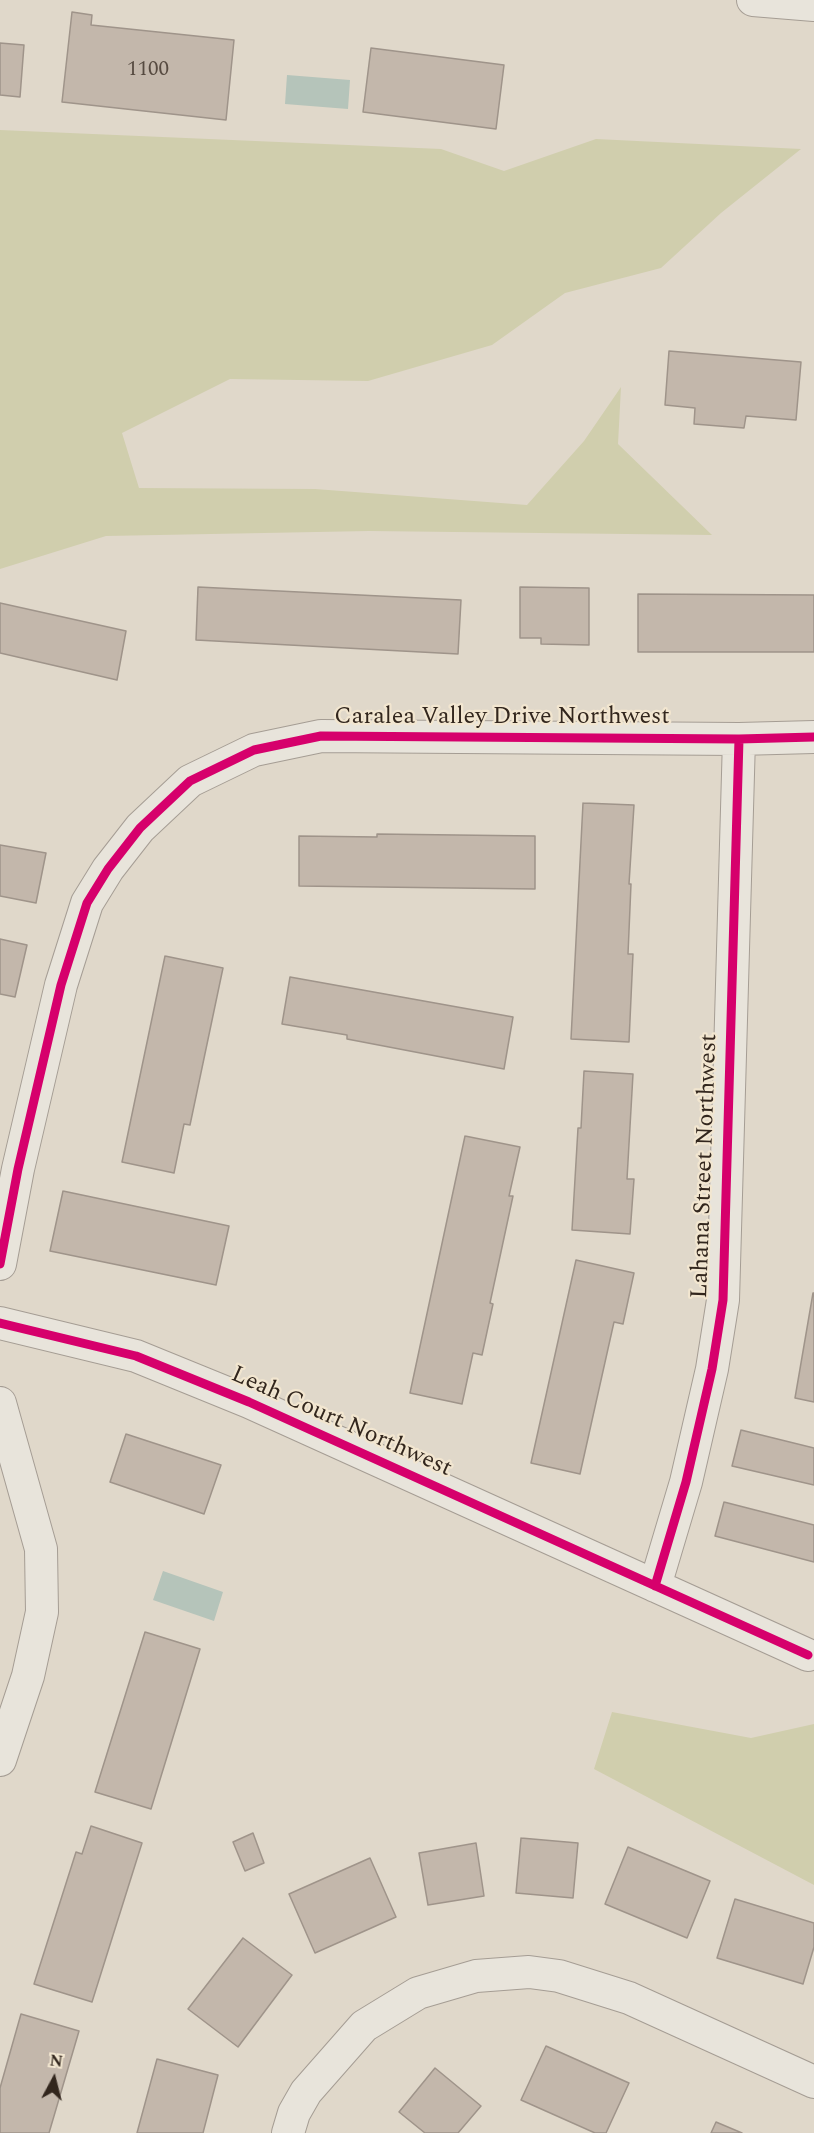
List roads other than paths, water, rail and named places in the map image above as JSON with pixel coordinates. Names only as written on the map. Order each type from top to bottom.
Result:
[{"type":"street","points":[[753,0],[814,5]]},
{"type":"street","name":"Caralea Valley Drive Northwest","points":[[0,1264],[18,1169],[61,985],[87,903],[108,869],[140,828],[190,781],[254,750],[321,736],[739,739],[814,737]]},
{"type":"street","name":"Lahana Street Northwest","points":[[655,1586],[686,1482],[712,1369],[723,1300],[739,739]]},
{"type":"street","name":"Leah Court Northwest","points":[[0,1323],[136,1356],[269,1411],[808,1655]]},
{"type":"street","points":[[0,1403],[41,1549],[42,1612],[28,1677],[0,1760]]},
{"type":"street","points":[[288,2133],[294,2113],[306,2092],[364,2026],[418,1993],[476,1976],[529,1972],[560,1976],[629,1998],[814,2082]]}]
